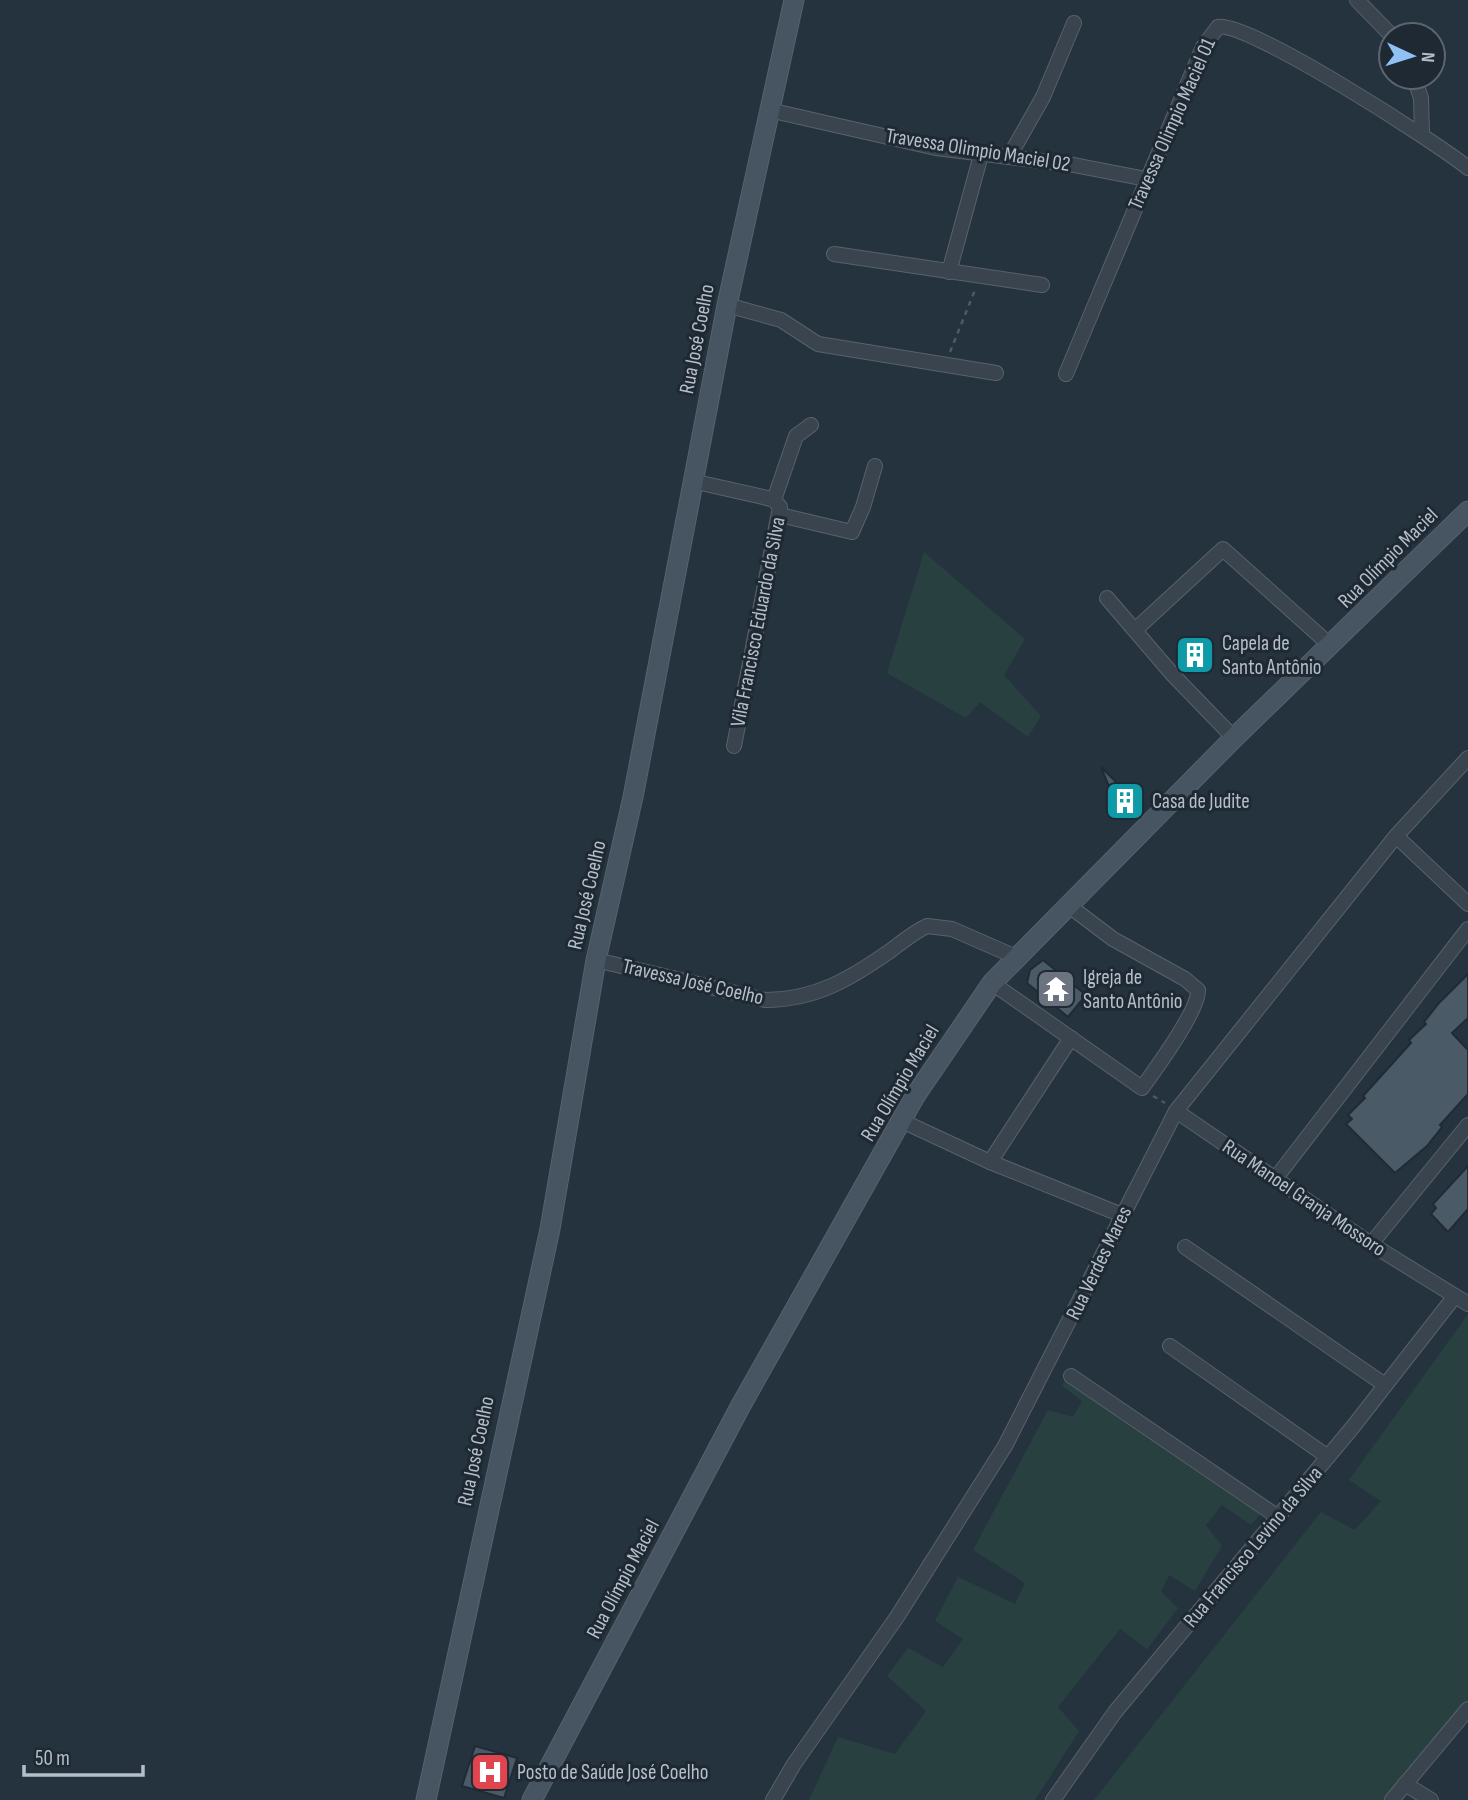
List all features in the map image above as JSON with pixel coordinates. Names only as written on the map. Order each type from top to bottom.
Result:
[{"type":"street","name":"Rua José Coelho","points":[[426,1800],[550,1229],[596,960],[633,797],[727,305],[794,0]]},
{"type":"street","points":[[1357,0],[1377,21]]},
{"type":"street","points":[[1009,157],[1043,97],[1074,23]]},
{"type":"street","name":"Travessa Olimpio Maciel 01","points":[[1066,374],[1203,47],[1211,32],[1223,25],[1272,46],[1422,133],[1468,168]]},
{"type":"street","points":[[1419,91],[1422,133]]},
{"type":"street","name":"Travessa Olimpio Maciel 02","points":[[769,110],[936,148],[1146,179]]},
{"type":"street","points":[[949,272],[981,155]]},
{"type":"street","points":[[834,254],[1042,285]]},
{"type":"street","points":[[727,305],[781,320],[818,344],[996,373]]},
{"type":"street","points":[[774,500],[796,436],[811,425]]},
{"type":"street","points":[[780,515],[852,532],[863,507],[875,466]]},
{"type":"street","name":"Vila Francisco Eduardo da Silva","points":[[692,481],[774,500],[780,507],[734,746]]},
{"type":"street","name":"Rua Olímpio Maciel","points":[[532,1800],[740,1407],[902,1121],[953,1038],[992,983],[1234,738],[1468,511]]},
{"type":"street","points":[[1135,630],[1222,549],[1331,646]]},
{"type":"street","points":[[1107,598],[1234,738]]},
{"type":"street","name":"Rua Verdes Mares","points":[[773,1800],[973,1500],[1051,1359],[1176,1111],[1396,836],[1468,758]]},
{"type":"street","points":[[1396,836],[1468,904]]},
{"type":"street","points":[[992,983],[1142,1088],[1170,1048],[1193,1008],[1198,990],[1185,979],[1113,939],[1068,905]]},
{"type":"street","name":"Travessa José Coelho","points":[[596,960],[765,1000],[785,1000],[821,992],[849,980],[927,926],[952,929],[1016,957]]},
{"type":"street","points":[[1275,1179],[1468,929]]},
{"type":"street","points":[[990,1162],[1071,1038]]},
{"type":"street","name":"Rua Manoel Granja Mossoro","points":[[1176,1111],[1371,1244],[1462,1300]]},
{"type":"street","points":[[902,1121],[990,1162],[1122,1215]]},
{"type":"street","points":[[1371,1244],[1468,1125]]},
{"type":"street","points":[[1185,1247],[1385,1385]]},
{"type":"street","name":"Rua Francisco Levino da Silva","points":[[1053,1800],[1115,1712],[1385,1385],[1462,1300]]},
{"type":"street","points":[[1170,1346],[1328,1457]]},
{"type":"street","points":[[1071,1376],[1278,1517]]},
{"type":"street","points":[[1392,1800],[1468,1709]]},
{"type":"street","points":[[1405,1784],[1431,1800]]},
{"type":"path","points":[[944,365],[980,277]]},
{"type":"path","points":[[1142,1088],[1176,1111]]},
{"type":"green space","points":[[924,552],[1025,639],[1004,675],[1041,716],[1028,737],[980,702],[966,718],[887,673]]},
{"type":"green space","points":[[1468,1314],[1468,1703],[1388,1800],[1094,1800],[1321,1512],[1355,1530],[1381,1501],[1349,1480]]},
{"type":"green space","points":[[1069,1367],[1265,1509],[1251,1525],[1222,1505],[1206,1525],[1222,1546],[1195,1591],[1169,1575],[1161,1591],[1178,1608],[1147,1649],[1120,1629],[1058,1707],[1079,1731],[1035,1800],[809,1800],[838,1737],[895,1754],[926,1711],[887,1676],[908,1648],[943,1667],[963,1639],[935,1621],[958,1577],[1015,1604],[1025,1583],[973,1550],[1048,1410],[1073,1417],[1082,1401],[1062,1386]]},
{"type":"building","name":"Capela de Santo Antônio","points":[[1198,643],[1209,654],[1190,669],[1181,657]]},
{"type":"building","name":"Casa de Judite","points":[[1101,767],[1141,807],[1130,818],[1108,796],[1112,794]]},
{"type":"building","name":"Igreja de Santo Antônio","points":[[1043,960],[1086,995],[1068,1017],[1027,983],[1030,970]]},
{"type":"building","points":[[1468,974],[1468,1018],[1452,1033],[1468,1050],[1468,1094],[1440,1125],[1442,1127],[1427,1146],[1395,1173],[1346,1124],[1352,1119],[1348,1115],[1411,1043],[1409,1040],[1426,1024],[1424,1022],[1439,1003]]},
{"type":"building","points":[[1468,1166],[1468,1209],[1448,1232],[1431,1214],[1436,1208],[1433,1204]]},
{"type":"building","name":"Posto de Saúde José Coelho","points":[[475,1746],[517,1758],[504,1798],[462,1786]]},
{"type":"place","name":"Capela de Santo Antônio","points":[[1195,655]]},
{"type":"place","name":"Casa de Judite","points":[[1125,801]]},
{"type":"place","name":"Igreja de Santo Antônio","points":[[1056,989]]},
{"type":"place","name":"Posto de Saúde José Coelho","points":[[490,1772]]}]
